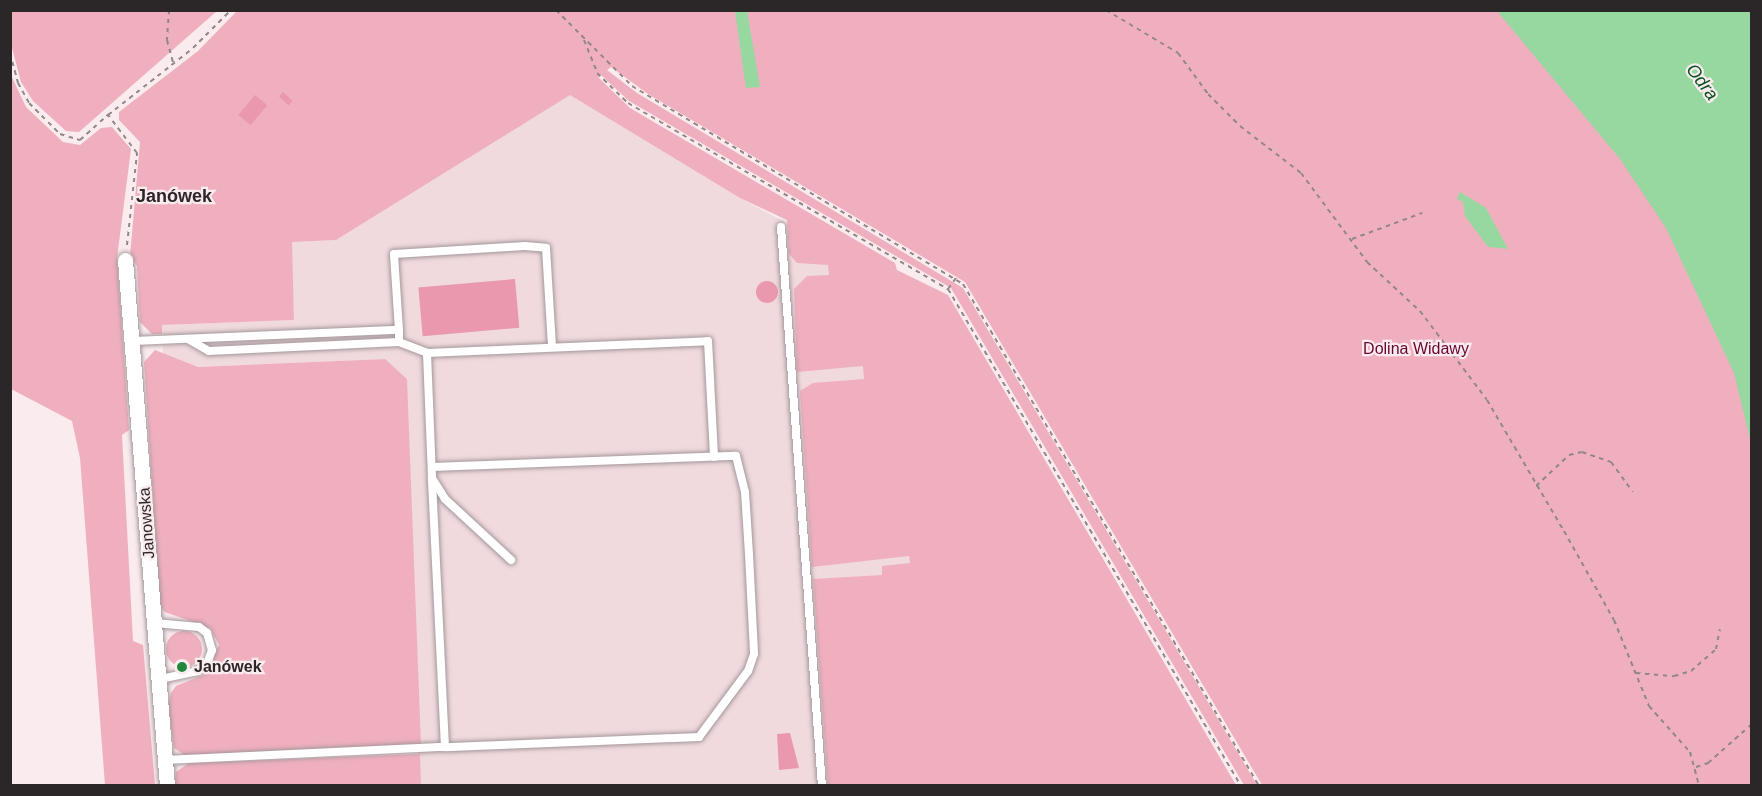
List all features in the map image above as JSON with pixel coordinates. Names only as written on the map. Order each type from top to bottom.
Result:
[{"type":"street","name":"Janowska","points":[[125,260],[167,786]]},
{"type":"lane","points":[[781,227],[822,786]]},
{"type":"lane","points":[[399,342],[394,254],[546,248],[552,346]]},
{"type":"lane","points":[[133,340],[399,330]]},
{"type":"lane","points":[[187,339],[209,351],[399,342],[427,353],[708,341],[714,457]]},
{"type":"lane","points":[[427,353],[445,747]]},
{"type":"lane","points":[[165,760],[699,736],[711,724],[748,671],[754,654],[746,492],[736,456],[432,467]]},
{"type":"lane","points":[[432,478],[445,499],[511,560]]},
{"type":"lane","points":[[155,623],[199,627],[207,633],[212,650],[207,664],[198,670],[160,679]]},
{"type":"path","points":[[169,10],[167,40],[173,62]]},
{"type":"path","points":[[10,53],[18,83],[29,104],[60,134],[80,140],[231,10]]},
{"type":"path","points":[[556,10],[632,86],[956,278],[968,290],[1259,786]]},
{"type":"path","points":[[1106,10],[1178,52],[1208,94],[1240,126],[1301,173],[1330,217],[1352,239],[1392,289],[1420,310],[1487,400],[1614,620],[1649,706],[1671,727],[1696,766],[1699,786]]},
{"type":"path","points":[[584,40],[597,73],[628,103],[948,289],[1241,786]]},
{"type":"path","points":[[108,115],[137,153],[125,260]]},
{"type":"path","points":[[1352,239],[1422,213]]},
{"type":"path","points":[[948,289],[956,278]]},
{"type":"path","points":[[1536,486],[1569,455],[1582,452],[1611,462],[1633,492]]},
{"type":"path","points":[[1636,674],[1674,676],[1691,671],[1716,649],[1720,629]]},
{"type":"path","points":[[1696,766],[1708,763],[1752,724]]},
{"type":"shaded area","points":[[570,94],[740,198],[948,310],[1231,785],[421,785],[385,359],[198,367],[163,356],[162,325],[294,320],[291,242],[336,240]]},
{"type":"green space","points":[[11,10],[217,11],[79,132],[66,131],[33,101],[21,82],[11,44]]},
{"type":"green space","name":"Dolina Widawy","points":[[237,11],[1751,11],[1751,785],[1262,785],[965,282],[648,94],[611,67],[607,70],[637,93],[963,288],[1257,785],[1244,785],[951,288],[629,101],[601,75],[598,77],[630,108],[895,263],[897,270],[948,295],[1236,785],[828,785],[813,579],[882,575],[882,566],[910,563],[909,556],[812,567],[800,391],[813,383],[864,379],[863,366],[797,372],[794,289],[807,276],[829,275],[828,265],[797,263],[789,254],[787,220],[740,198],[570,95],[336,240],[292,242],[294,320],[162,325],[162,334],[152,334],[140,322],[137,266],[130,256],[140,142],[119,120],[119,112],[198,51]]},
{"type":"green space","points":[[10,73],[26,107],[63,142],[80,145],[101,128],[112,127],[131,149],[117,258],[129,430],[122,435],[133,641],[143,645],[155,785],[105,785],[80,458],[72,421],[11,389]]},
{"type":"green space","points":[[155,350],[198,367],[385,359],[407,379],[421,745],[184,755],[174,748],[168,707],[171,693],[176,686],[206,674],[219,645],[210,628],[165,612],[160,606],[144,362]]},
{"type":"green space","points":[[184,631],[197,636],[202,649],[197,662],[184,667],[171,662],[166,649],[171,636]]},
{"type":"green space","points":[[420,754],[421,785],[174,786],[176,772],[189,763]]},
{"type":"water","points":[[735,11],[747,11],[760,87],[746,88]]},
{"type":"water","name":"Odra","points":[[1497,11],[1751,11],[1751,443],[1734,373],[1666,228],[1620,159]]},
{"type":"water","points":[[1460,192],[1486,208],[1508,249],[1488,247],[1465,216],[1463,202],[1457,199]]},
{"type":"building","points":[[283,92],[293,101],[289,105],[279,96]]},
{"type":"building","points":[[255,95],[267,105],[251,125],[238,115]]},
{"type":"building","points":[[515,279],[519,328],[423,336],[418,287]]},
{"type":"building","points":[[767,281],[775,284],[778,292],[775,300],[767,303],[759,300],[756,292],[759,284]]},
{"type":"building","points":[[790,733],[799,768],[779,770],[777,734]]},
{"type":"place","name":"Janówek","points":[[182,667]]},
{"type":"district","name":"Janówek","points":[[174,196]]}]
